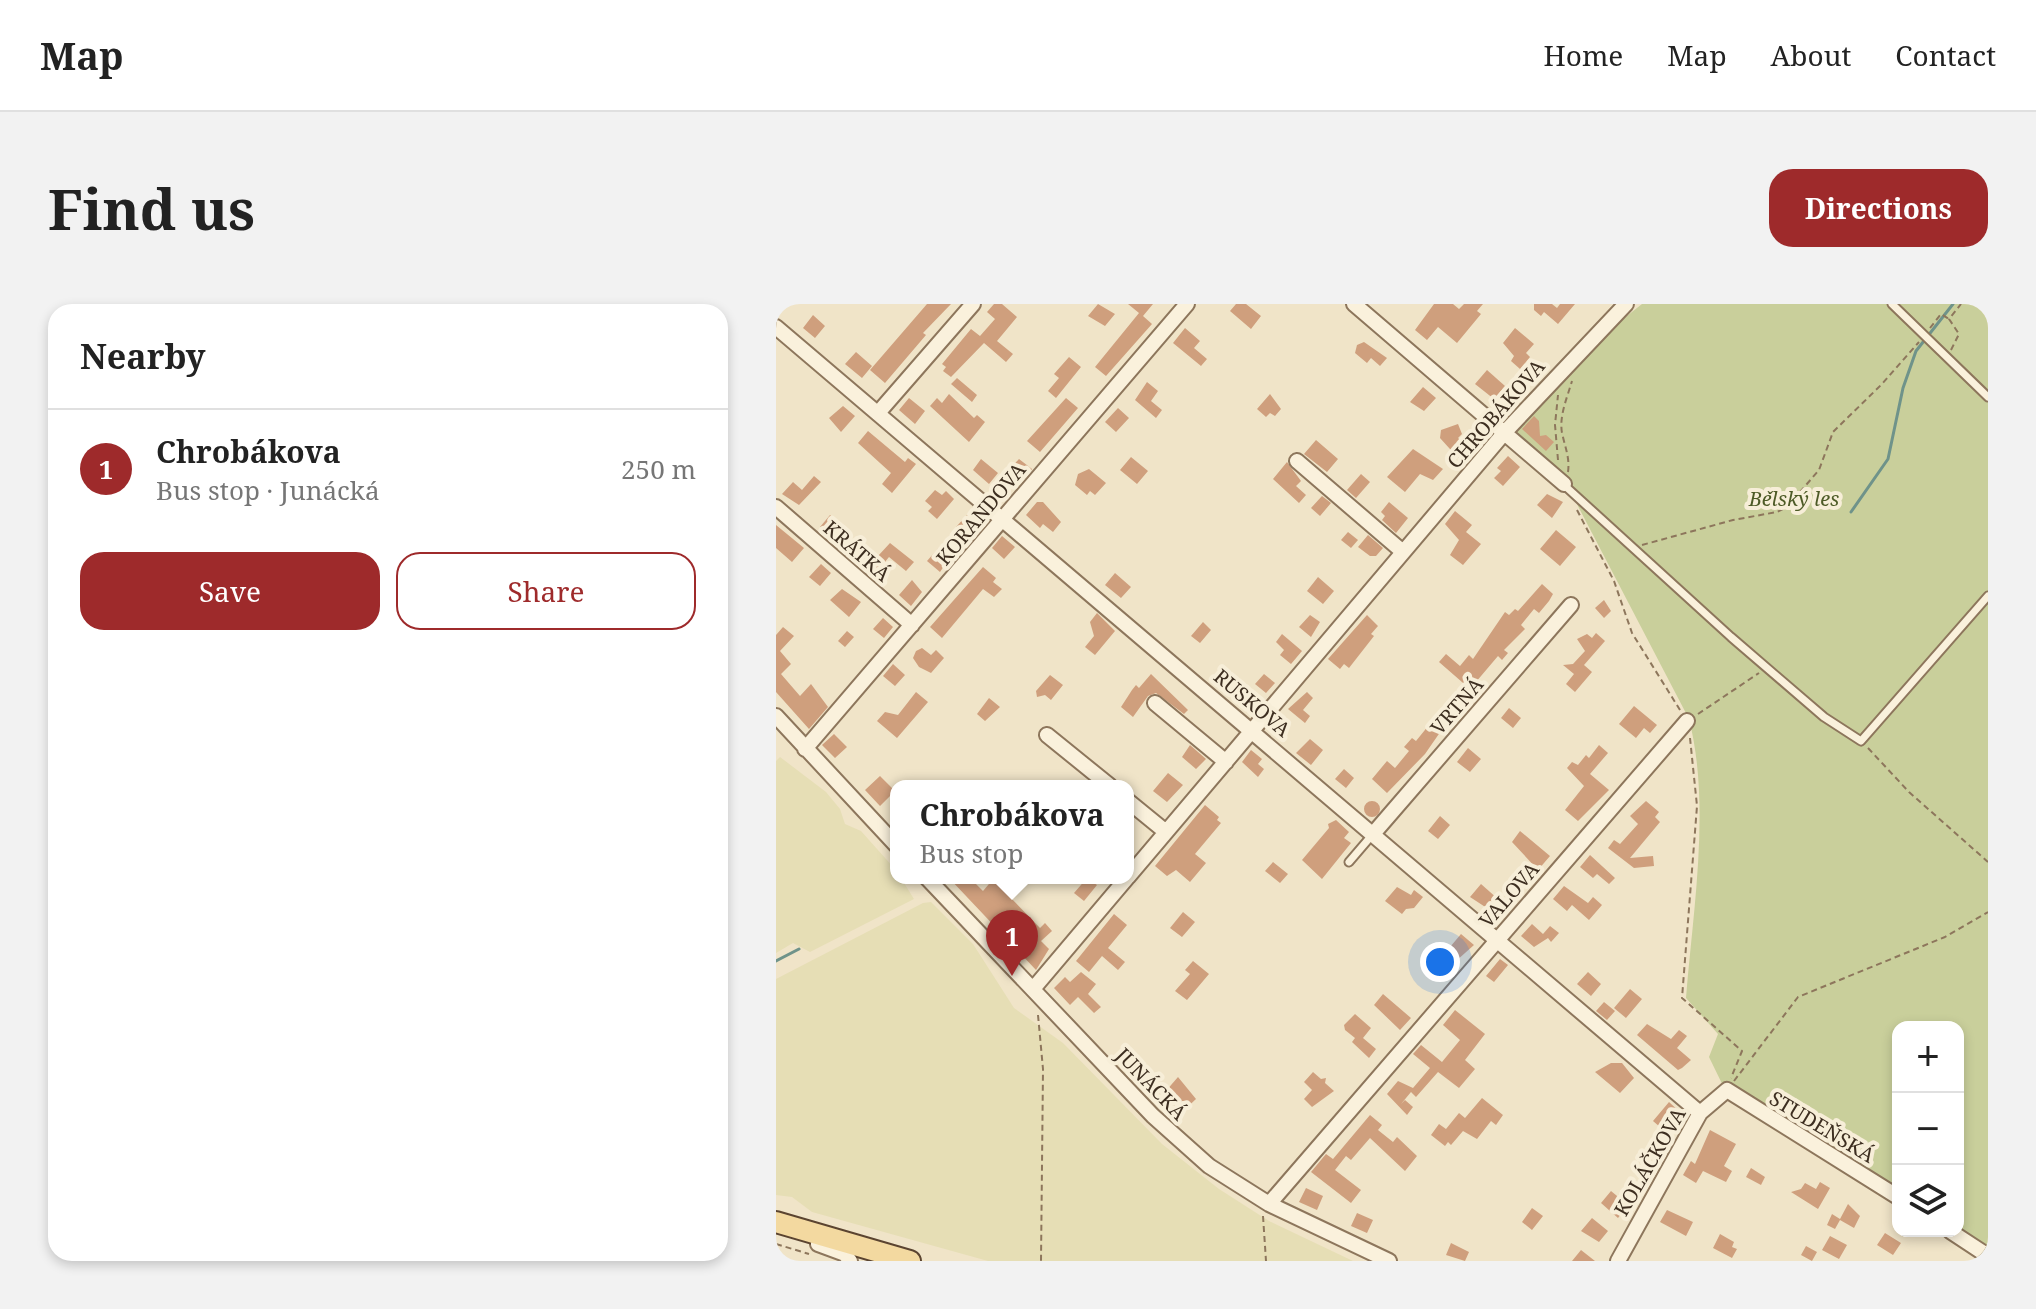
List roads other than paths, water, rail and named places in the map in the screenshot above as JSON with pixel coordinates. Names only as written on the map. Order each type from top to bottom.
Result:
[{"type":"main road","points":[[776,1222],[902,1259]]},
{"type":"street","points":[[878,413],[973,304]]},
{"type":"street","name":"KORANDOVA","points":[[805,749],[1187,304]]},
{"type":"street","points":[[1354,304],[1564,484]]},
{"type":"street","name":"CHROBÁKOVA","points":[[1134,870],[1505,432],[1567,375],[1624,305]]},
{"type":"street","name":"RUSKOVA","points":[[776,327],[1700,1113]]},
{"type":"street","points":[[1297,461],[1403,552]]},
{"type":"street","name":"KRÁTKÁ","points":[[776,507],[912,625]]},
{"type":"street","name":"VRTNÁ","points":[[1373,834],[1571,605]]},
{"type":"street","points":[[1155,703],[1226,762]]},
{"type":"street","points":[[776,716],[890,839]]},
{"type":"street","name":"VALOVA","points":[[1269,1204],[1687,721]]},
{"type":"street","points":[[1047,735],[1103,780]]},
{"type":"street","points":[[1134,806],[1166,832]]},
{"type":"street","name":"JUNÁCKÁ","points":[[933,884],[1179,1141],[1209,1166],[1269,1204],[1389,1261]]},
{"type":"street","name":"CHROBÁKOVA","points":[[1033,989],[1122,884]]},
{"type":"street","name":"KOLÁČKOVA","points":[[1618,1261],[1700,1113],[1727,1090]]},
{"type":"street","name":"STUDEŇSKÁ","points":[[1727,1090],[1892,1193]]},
{"type":"street","points":[[776,1231],[837,1250],[850,1261]]},
{"type":"street","points":[[1959,1237],[1988,1256]]},
{"type":"lane","points":[[1892,304],[1988,397]]},
{"type":"lane","points":[[1564,484],[1767,668],[1824,717],[1861,741],[1988,596]]},
{"type":"lane","points":[[1349,862],[1373,834]]},
{"type":"waterway","points":[[1851,512],[1888,459],[1903,388],[1916,351],[1953,304]]},
{"type":"waterway","points":[[776,961],[799,949]]},
{"type":"place","name":"Chrobákova","points":[[1012,976]]},
{"type":"park label","name":"Bělský les","points":[[1794,499]]}]
